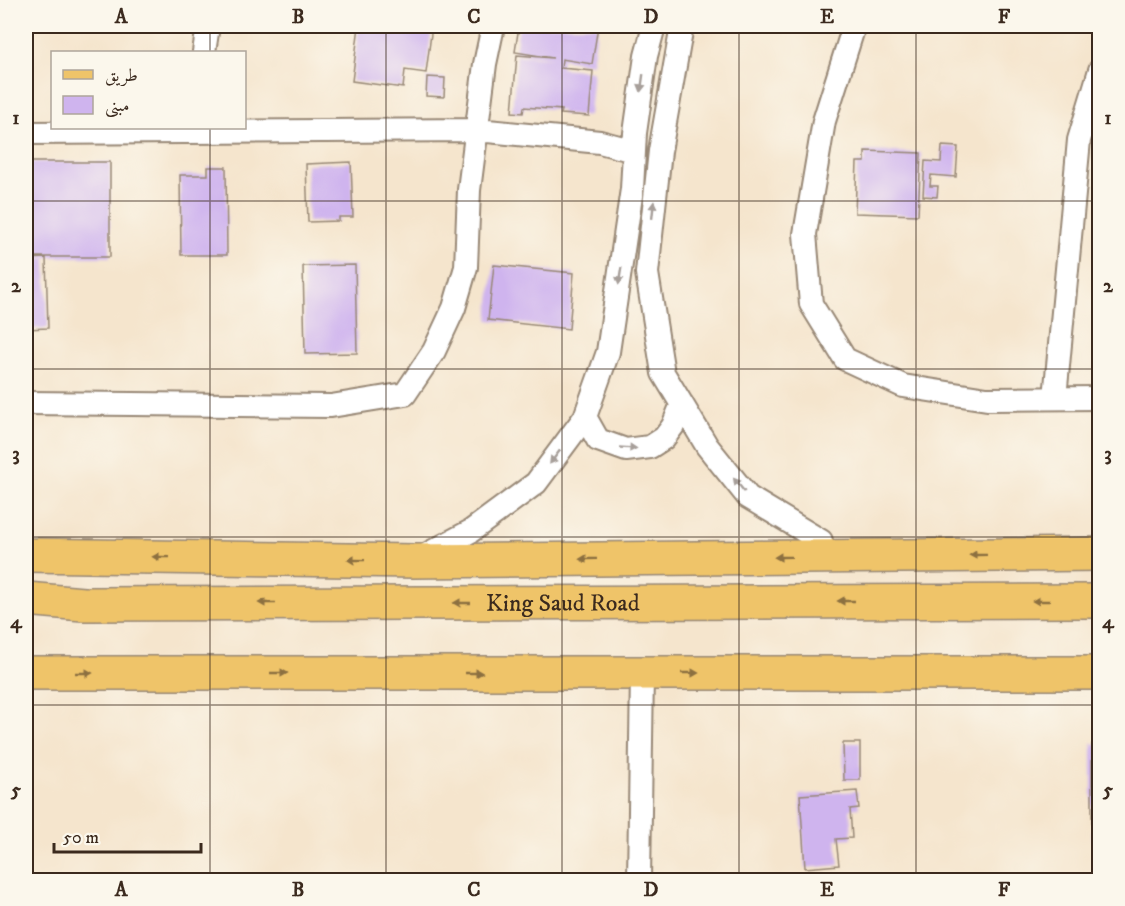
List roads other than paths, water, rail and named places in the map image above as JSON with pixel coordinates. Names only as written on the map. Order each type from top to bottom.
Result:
[{"type":"main road","points":[[26,555],[414,561],[1100,554]]},
{"type":"main road","name":"King Saud Road","points":[[26,599],[83,604],[1100,601]]},
{"type":"main road","points":[[26,673],[1100,673]]},
{"type":"street","points":[[204,51],[208,26]]},
{"type":"street","points":[[26,403],[331,406],[405,394],[434,351],[454,308],[466,267],[469,190],[485,64],[493,26]]},
{"type":"street","points":[[414,561],[471,531],[536,483],[585,417],[608,352],[632,189],[634,151],[646,56],[654,26]]},
{"type":"street","points":[[682,26],[660,151],[647,273],[663,373],[707,446],[748,497],[821,542]]},
{"type":"street","points":[[854,26],[824,121],[806,234],[811,304],[845,359],[903,386],[987,399],[1100,398]]},
{"type":"street","points":[[1055,398],[1100,70]]},
{"type":"street","points":[[26,133],[193,130],[477,130],[600,142],[634,151]]},
{"type":"street","points":[[585,417],[598,440],[626,450],[650,447],[664,438],[673,426],[682,404]]},
{"type":"street","points":[[639,880],[642,673]]}]
